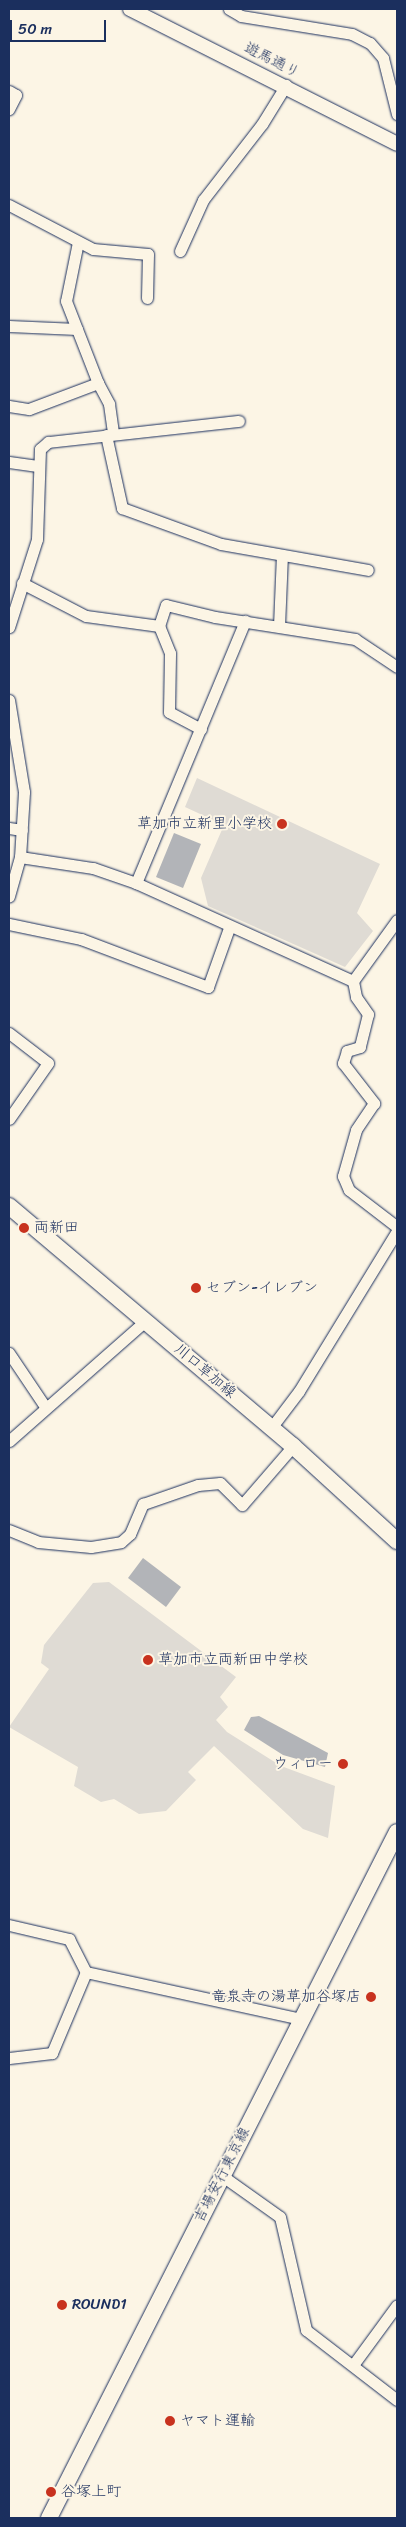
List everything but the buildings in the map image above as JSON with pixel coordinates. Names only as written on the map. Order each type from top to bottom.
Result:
[{"type":"main road","name":"川口草加線","points":[[11,1213],[293,1446],[397,1542]]},
{"type":"main road","name":"吉場安行東京線","points":[[48,2518],[397,1832]]},
{"type":"street","name":"遊馬通り","points":[[130,9],[286,85],[397,144]]},
{"type":"street","points":[[229,9],[352,34],[370,43],[383,58],[397,114]]},
{"type":"street","points":[[180,251],[203,200],[262,124],[286,85]]},
{"type":"street","points":[[9,92],[16,95],[9,109]]},
{"type":"street","points":[[9,205],[93,249],[148,254],[147,298]]},
{"type":"street","points":[[78,242],[66,301],[98,383],[109,404],[110,435],[122,508],[221,544],[368,570]]},
{"type":"street","points":[[9,326],[77,329]]},
{"type":"street","points":[[9,406],[29,409],[98,383]]},
{"type":"street","points":[[9,627],[37,539],[36,466],[40,449],[48,442],[239,421]]},
{"type":"street","points":[[9,462],[36,466]]},
{"type":"street","points":[[279,626],[282,555]]},
{"type":"street","points":[[22,584],[86,616],[159,626]]},
{"type":"street","points":[[201,729],[169,712],[170,653],[159,626],[166,605],[245,621],[355,639],[397,667]]},
{"type":"street","points":[[136,883],[245,621]]},
{"type":"street","points":[[9,700],[24,792],[20,857],[9,896]]},
{"type":"street","points":[[9,828],[22,830]]},
{"type":"street","points":[[20,857],[93,868],[136,883],[229,928],[353,981]]},
{"type":"street","points":[[271,1428],[300,1391],[397,1229],[349,1190],[343,1176],[356,1130],[374,1103],[343,1063],[347,1051],[360,1047],[368,1014],[356,997],[353,981],[397,920]]},
{"type":"street","points":[[9,924],[81,939],[208,987],[229,928]]},
{"type":"street","points":[[9,1033],[48,1062],[9,1120]]},
{"type":"street","points":[[9,1441],[144,1321]]},
{"type":"street","points":[[9,1352],[46,1408]]},
{"type":"street","points":[[9,1530],[38,1542],[91,1547],[121,1542],[130,1534],[143,1504],[198,1485],[220,1484],[242,1505],[293,1446]]},
{"type":"street","points":[[9,1925],[69,1939],[86,1972]]},
{"type":"street","points":[[86,1972],[301,2019]]},
{"type":"street","points":[[9,2058],[52,2053],[86,1972]]},
{"type":"street","points":[[221,2175],[280,2217],[306,2330],[397,2400]]},
{"type":"street","points":[[352,2365],[397,2305]]},
{"type":"shaded area","points":[[197,778],[380,864],[357,913],[373,931],[345,967],[208,906],[201,878],[224,825],[185,807]]},
{"type":"shaded area","points":[[174,833],[201,844],[183,888],[156,877]]},
{"type":"shaded area","points":[[143,1558],[181,1587],[166,1607],[128,1578]]},
{"type":"shaded area","points":[[109,1582],[236,1677],[220,1697],[228,1707],[216,1720],[227,1732],[281,1766],[335,1786],[328,1838],[303,1829],[214,1746],[188,1772],[196,1780],[166,1811],[139,1814],[114,1799],[101,1802],[74,1786],[78,1767],[9,1727],[49,1669],[41,1663],[44,1645],[93,1583]]},
{"type":"shaded area","points":[[259,1716],[328,1753],[325,1767],[283,1755],[244,1730],[251,1717]]},
{"type":"place","name":"草加市立新里小学校","points":[[282,824]]},
{"type":"place","name":"両新田","points":[[24,1228]]},
{"type":"place","name":"セブン-イレブン","points":[[196,1288]]},
{"type":"place","name":"草加市立両新田中学校","points":[[148,1660]]},
{"type":"place","name":"ウィロー","points":[[343,1764]]},
{"type":"place","name":"竜泉寺の湯草加谷塚店","points":[[371,1997]]},
{"type":"place","name":"ROUND1","points":[[62,2305]]},
{"type":"place","name":"ヤマト運輸","points":[[170,2421]]},
{"type":"place","name":"谷塚上町","points":[[51,2492]]}]
